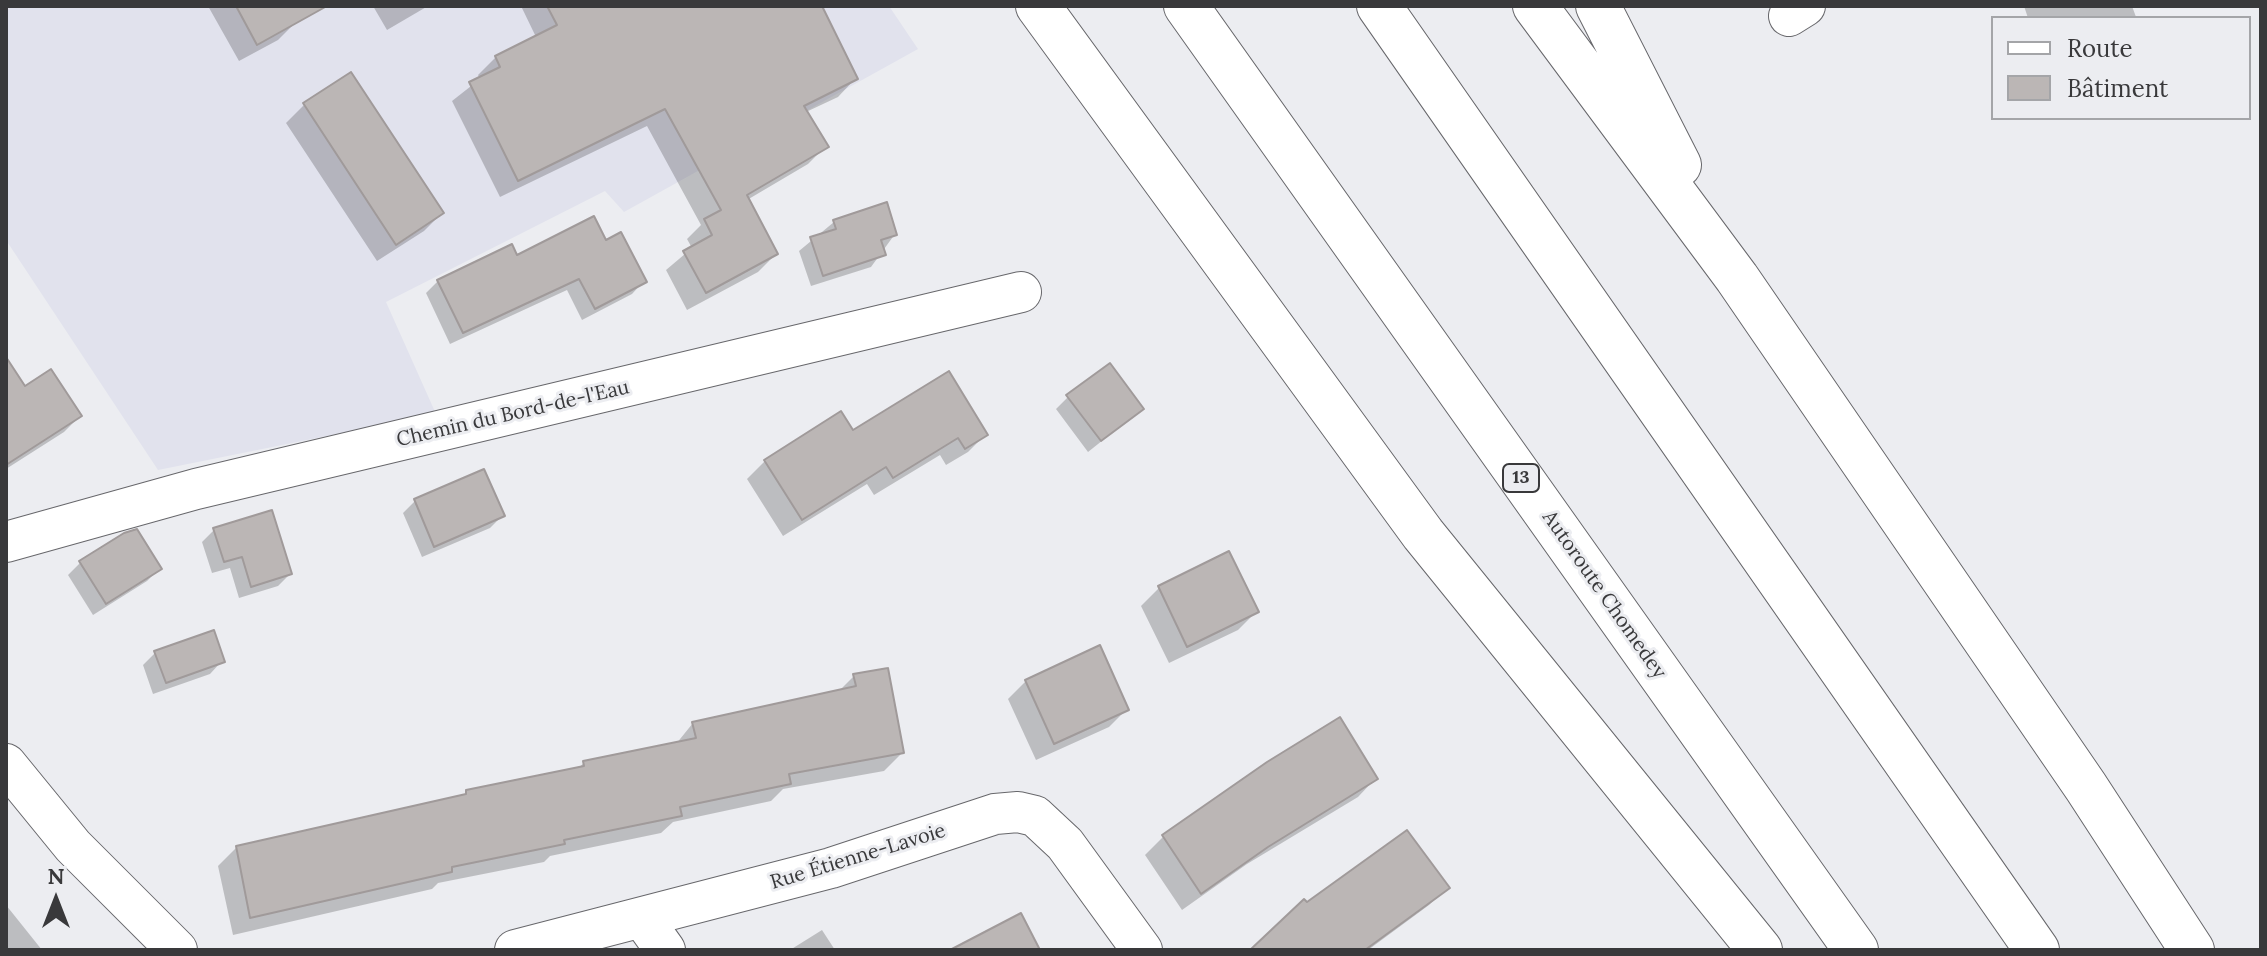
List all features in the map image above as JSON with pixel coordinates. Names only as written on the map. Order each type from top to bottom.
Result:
[{"type":"highway","points":[[1038,6],[1423,534],[1760,950]]},
{"type":"highway","name":"Autoroute Chomedey","points":[[1186,6],[1856,950]]},
{"type":"highway","points":[[1379,6],[2037,950]]},
{"type":"highway","points":[[1535,6],[1737,278],[2078,774],[2192,950]]},
{"type":"highway","points":[[1598,6],[1737,278]]},
{"type":"street","name":"Chemin du Bord-de-l'Eau","points":[[6,542],[196,489],[1021,292]]},
{"type":"street","points":[[6,764],[73,846],[177,950]]},
{"type":"street","points":[[6,803],[73,846]]},
{"type":"street","name":"Rue Étienne-Lavoie","points":[[515,950],[654,935],[831,868],[995,814],[1018,812],[1035,816],[1065,844],[1142,950]]},
{"type":"shaded area","points":[[6,6],[889,6],[918,49],[624,212],[605,191],[386,302],[436,414],[158,470],[6,240]]},
{"type":"building","points":[[236,6],[327,6],[257,45]]},
{"type":"building","points":[[547,6],[822,6],[858,79],[804,106],[829,147],[747,195],[778,254],[706,293],[683,251],[712,235],[704,219],[721,210],[665,109],[518,181],[469,82],[500,67],[495,56],[557,25]]},
{"type":"building","points":[[351,72],[444,213],[396,245],[303,103]]},
{"type":"building","points":[[887,202],[897,235],[881,240],[886,255],[823,276],[810,237],[836,229],[833,220]]},
{"type":"building","points":[[594,216],[606,240],[621,232],[647,282],[595,309],[579,279],[463,333],[437,280],[512,244],[517,255]]},
{"type":"building","points":[[6,357],[25,386],[51,369],[82,416],[6,465]]},
{"type":"building","points":[[1110,363],[1144,409],[1101,441],[1066,395]]},
{"type":"building","points":[[949,371],[988,435],[965,449],[958,438],[893,478],[886,467],[802,520],[764,460],[841,411],[853,430]]},
{"type":"building","points":[[484,469],[505,516],[434,547],[414,499]]},
{"type":"building","points":[[272,510],[292,574],[251,587],[242,557],[224,562],[213,528]]},
{"type":"building","points":[[137,529],[162,569],[106,604],[79,561],[124,533]]},
{"type":"building","points":[[1229,551],[1259,612],[1187,647],[1158,586]]},
{"type":"building","points":[[214,630],[225,662],[166,683],[154,651]]},
{"type":"building","points":[[1100,645],[1129,710],[1054,744],[1025,680]]},
{"type":"building","points":[[888,668],[904,753],[789,774],[791,784],[680,807],[682,816],[564,840],[565,844],[452,867],[452,872],[250,918],[236,846],[466,794],[466,790],[584,766],[583,761],[696,738],[692,722],[856,686],[853,674]]},
{"type":"building","points":[[1340,717],[1378,779],[1268,847],[1201,894],[1162,835],[1267,762]]},
{"type":"building","points":[[1407,830],[1450,888],[1365,950],[1250,950],[1304,899],[1307,902]]},
{"type":"building","points":[[1021,913],[1040,950],[950,950]]}]
